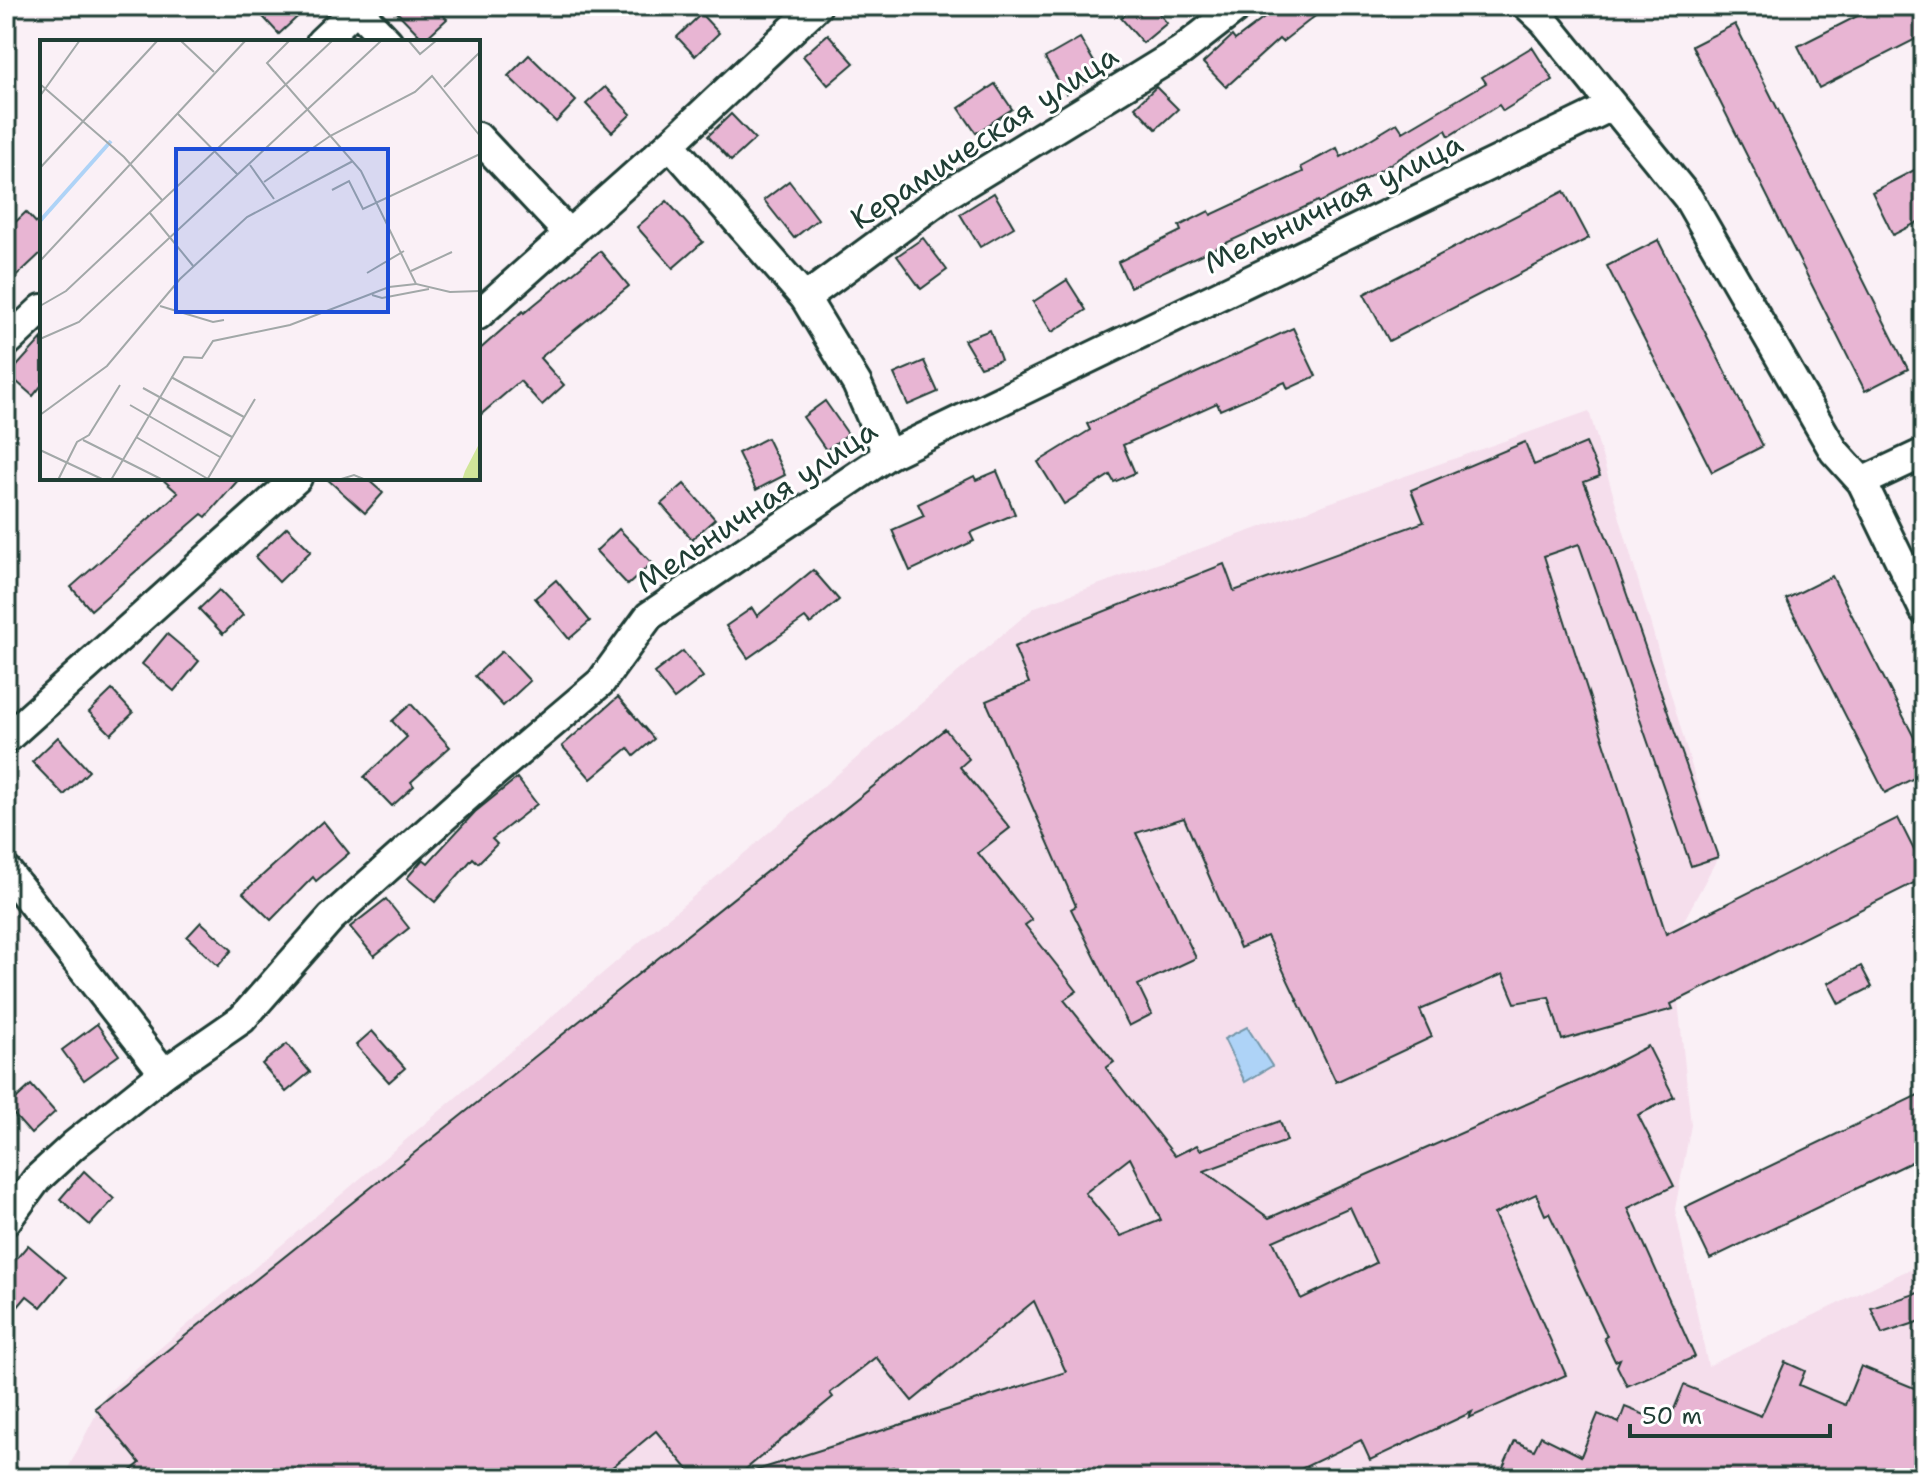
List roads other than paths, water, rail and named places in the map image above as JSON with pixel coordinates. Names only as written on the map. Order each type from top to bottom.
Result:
[{"type":"street","points":[[480,313],[670,144],[817,6]]},
{"type":"street","name":"Керамическая улица","points":[[805,298],[941,198],[1181,51],[1239,6]]},
{"type":"street","points":[[1528,6],[1544,21],[1688,198],[1834,451],[1862,482],[1924,610]]},
{"type":"street","points":[[323,40],[356,7],[386,40]]},
{"type":"street","name":"Мельничная улица","points":[[6,1221],[37,1179],[74,1145],[164,1073],[242,1019],[331,918],[601,682],[649,616],[888,455],[1612,106]]},
{"type":"street","points":[[480,139],[569,234]]},
{"type":"street","points":[[670,144],[805,298],[857,384],[888,455]]},
{"type":"street","points":[[6,343],[40,311]]},
{"type":"street","points":[[1862,482],[1924,453]]},
{"type":"street","points":[[6,739],[295,480]]},
{"type":"street","points":[[6,870],[164,1073]]},
{"type":"water","points":[[1247,1027],[1272,1066],[1245,1082],[1224,1039]]}]
